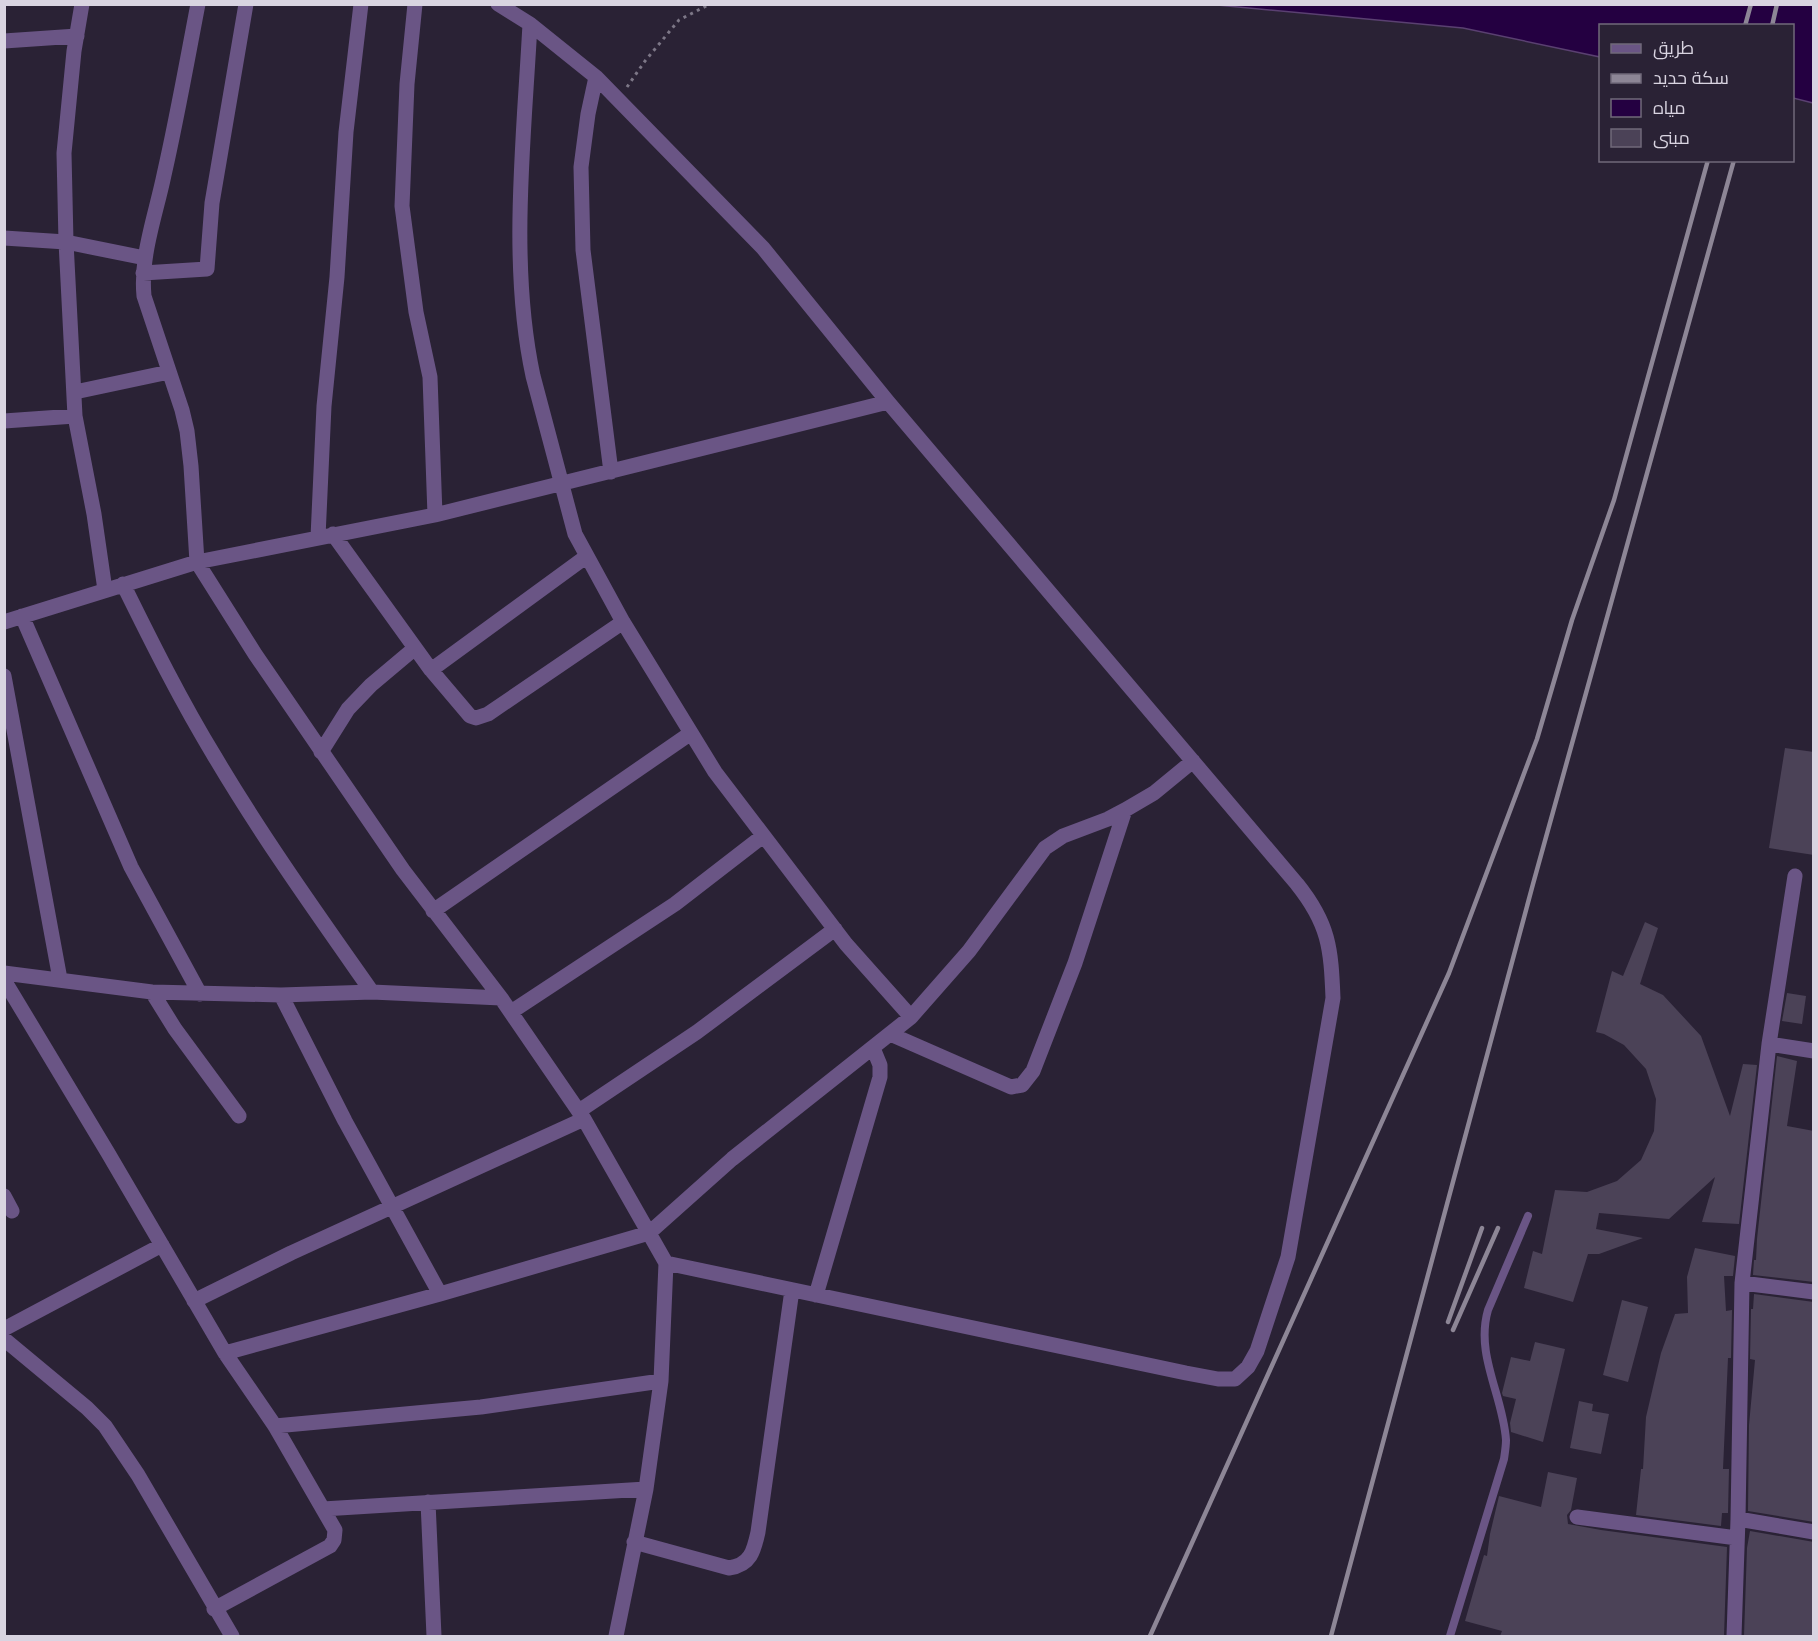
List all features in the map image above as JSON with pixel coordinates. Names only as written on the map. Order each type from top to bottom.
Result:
[{"type":"street","points":[[82,4],[64,153],[66,242],[75,416],[94,514],[105,590]]},
{"type":"street","points":[[198,4],[174,129],[144,265],[144,296],[182,410],[189,446],[197,562],[321,752],[433,911],[501,998],[581,1115],[666,1263],[661,1381],[646,1489],[616,1636]]},
{"type":"street","points":[[4,238],[66,242],[144,265],[207,269],[212,203],[246,4]]},
{"type":"street","points":[[361,4],[346,132],[337,277],[324,406],[326,535],[431,670],[470,716],[476,718],[481,718],[623,622]]},
{"type":"street","points":[[415,4],[406,84],[402,206],[416,312],[430,377],[435,515]]},
{"type":"street","points":[[498,4],[530,24],[619,98],[763,248],[888,402],[1313,905],[1326,930],[1331,964],[1333,998],[1288,1257],[1260,1343],[1248,1367],[1235,1379],[1218,1379],[666,1263]]},
{"type":"street","points":[[530,24],[522,190],[523,307],[533,376],[575,534],[623,622],[715,772],[835,929],[911,1017]]},
{"type":"street","points":[[4,41],[77,36]]},
{"type":"street","points":[[596,77],[588,114],[581,167],[583,250],[611,472]]},
{"type":"street","points":[[75,392],[170,372]]},
{"type":"street","points":[[4,622],[197,562],[435,515],[888,402]]},
{"type":"street","points":[[4,421],[75,416]]},
{"type":"street","points":[[431,670],[587,556]]},
{"type":"street","points":[[123,584],[164,667],[214,756],[280,860],[372,992]]},
{"type":"street","points":[[22,616],[131,867],[200,994]]},
{"type":"street","points":[[321,752],[348,709],[371,685],[415,648]]},
{"type":"street","points":[[4,676],[60,979]]},
{"type":"street","points":[[433,911],[692,733]]},
{"type":"street","points":[[225,1353],[649,1233],[732,1159],[911,1017],[969,951],[1045,848],[1063,836],[1108,819],[1154,793],[1193,761]]},
{"type":"street","points":[[890,1034],[1011,1087],[1022,1085],[1033,1071],[1075,963],[1125,810]]},
{"type":"street","points":[[511,1012],[675,904],[763,836]]},
{"type":"street","points":[[1734,1636],[1742,1283],[1769,1044],[1795,876]]},
{"type":"street","points":[[194,1301],[581,1115],[835,929]]},
{"type":"street","points":[[4,973],[152,992],[281,995],[372,992],[501,998]]},
{"type":"street","points":[[4,980],[225,1353],[274,1426],[335,1530],[332,1544],[214,1609]]},
{"type":"street","points":[[152,992],[175,1029],[239,1116]]},
{"type":"street","points":[[281,995],[391,1207],[440,1294]]},
{"type":"street","points":[[1769,1044],[1814,1051]]},
{"type":"street","points":[[816,1295],[880,1077],[880,1065],[873,1048]]},
{"type":"street","points":[[4,1196],[12,1211]]},
{"type":"street","points":[[4,1329],[162,1245]]},
{"type":"street","points":[[1742,1283],[1814,1292]]},
{"type":"street","points":[[634,1542],[729,1568],[740,1566],[752,1555],[758,1532],[792,1290]]},
{"type":"street","points":[[4,1339],[87,1408],[105,1426],[138,1474],[214,1609],[232,1636]]},
{"type":"street","points":[[274,1426],[481,1407],[661,1381]]},
{"type":"street","points":[[323,1509],[646,1489]]},
{"type":"street","points":[[428,1502],[434,1636]]},
{"type":"street","points":[[1577,1517],[1737,1538]]},
{"type":"street","points":[[1738,1520],[1814,1532]]},
{"type":"lane","points":[[1450,1636],[1504,1459],[1506,1440],[1484,1343],[1483,1326],[1528,1216]]},
{"type":"path","points":[[619,98],[645,61],[679,20],[710,4]]},
{"type":"water","points":[[1217,5],[1813,5],[1813,103],[1794,98],[1794,24],[1599,24],[1599,57],[1463,28]]},
{"type":"building","points":[[1785,748],[1814,752],[1814,855],[1769,848]]},
{"type":"building","points":[[1645,922],[1658,928],[1640,984],[1663,995],[1701,1036],[1730,1116],[1743,1064],[1757,1065],[1739,1224],[1702,1222],[1715,1177],[1669,1219],[1599,1213],[1596,1229],[1643,1238],[1599,1254],[1588,1254],[1573,1302],[1524,1288],[1533,1251],[1542,1254],[1555,1190],[1587,1192],[1617,1181],[1641,1160],[1654,1131],[1656,1099],[1646,1069],[1624,1045],[1596,1032],[1612,971],[1623,976]]},
{"type":"building","points":[[1787,993],[1806,996],[1802,1024],[1782,1021]]},
{"type":"building","points":[[1777,1056],[1797,1061],[1787,1126],[1814,1131],[1814,1282],[1753,1275]]},
{"type":"building","points":[[1695,1248],[1735,1256],[1733,1276],[1724,1276],[1726,1311],[1732,1310],[1723,1469],[1729,1469],[1728,1513],[1722,1513],[1721,1526],[1636,1515],[1641,1469],[1643,1469],[1646,1417],[1661,1353],[1675,1314],[1688,1313],[1687,1277]]},
{"type":"building","points":[[1754,1294],[1814,1302],[1812,1410],[1814,1410],[1814,1522],[1748,1511],[1749,1425],[1755,1360],[1750,1359],[1751,1309],[1753,1309]]},
{"type":"building","points":[[1622,1300],[1648,1307],[1628,1382],[1603,1375]]},
{"type":"building","points":[[1535,1342],[1565,1349],[1543,1442],[1511,1432],[1510,1423],[1516,1399],[1503,1396],[1502,1393],[1511,1357],[1530,1361]]},
{"type":"building","points":[[1579,1401],[1593,1404],[1592,1411],[1609,1414],[1601,1454],[1570,1448]]},
{"type":"building","points":[[1548,1472],[1577,1478],[1571,1510],[1567,1515],[1568,1524],[1727,1547],[1724,1636],[1500,1636],[1502,1631],[1465,1621],[1484,1555],[1487,1556],[1499,1496],[1541,1507]]},
{"type":"building","points":[[1750,1531],[1814,1542],[1814,1636],[1744,1636],[1747,1548]]},
{"type":"railway","points":[[1746,24],[1751,4]]},
{"type":"railway","points":[[1772,24],[1777,4]]},
{"type":"railway","points":[[1150,1636],[1449,973],[1537,739],[1572,620],[1614,500],[1707,162]]},
{"type":"railway","points":[[1331,1636],[1533,884],[1733,162]]},
{"type":"railway","points":[[1448,1322],[1482,1228]]},
{"type":"railway","points":[[1453,1330],[1498,1228]]}]
